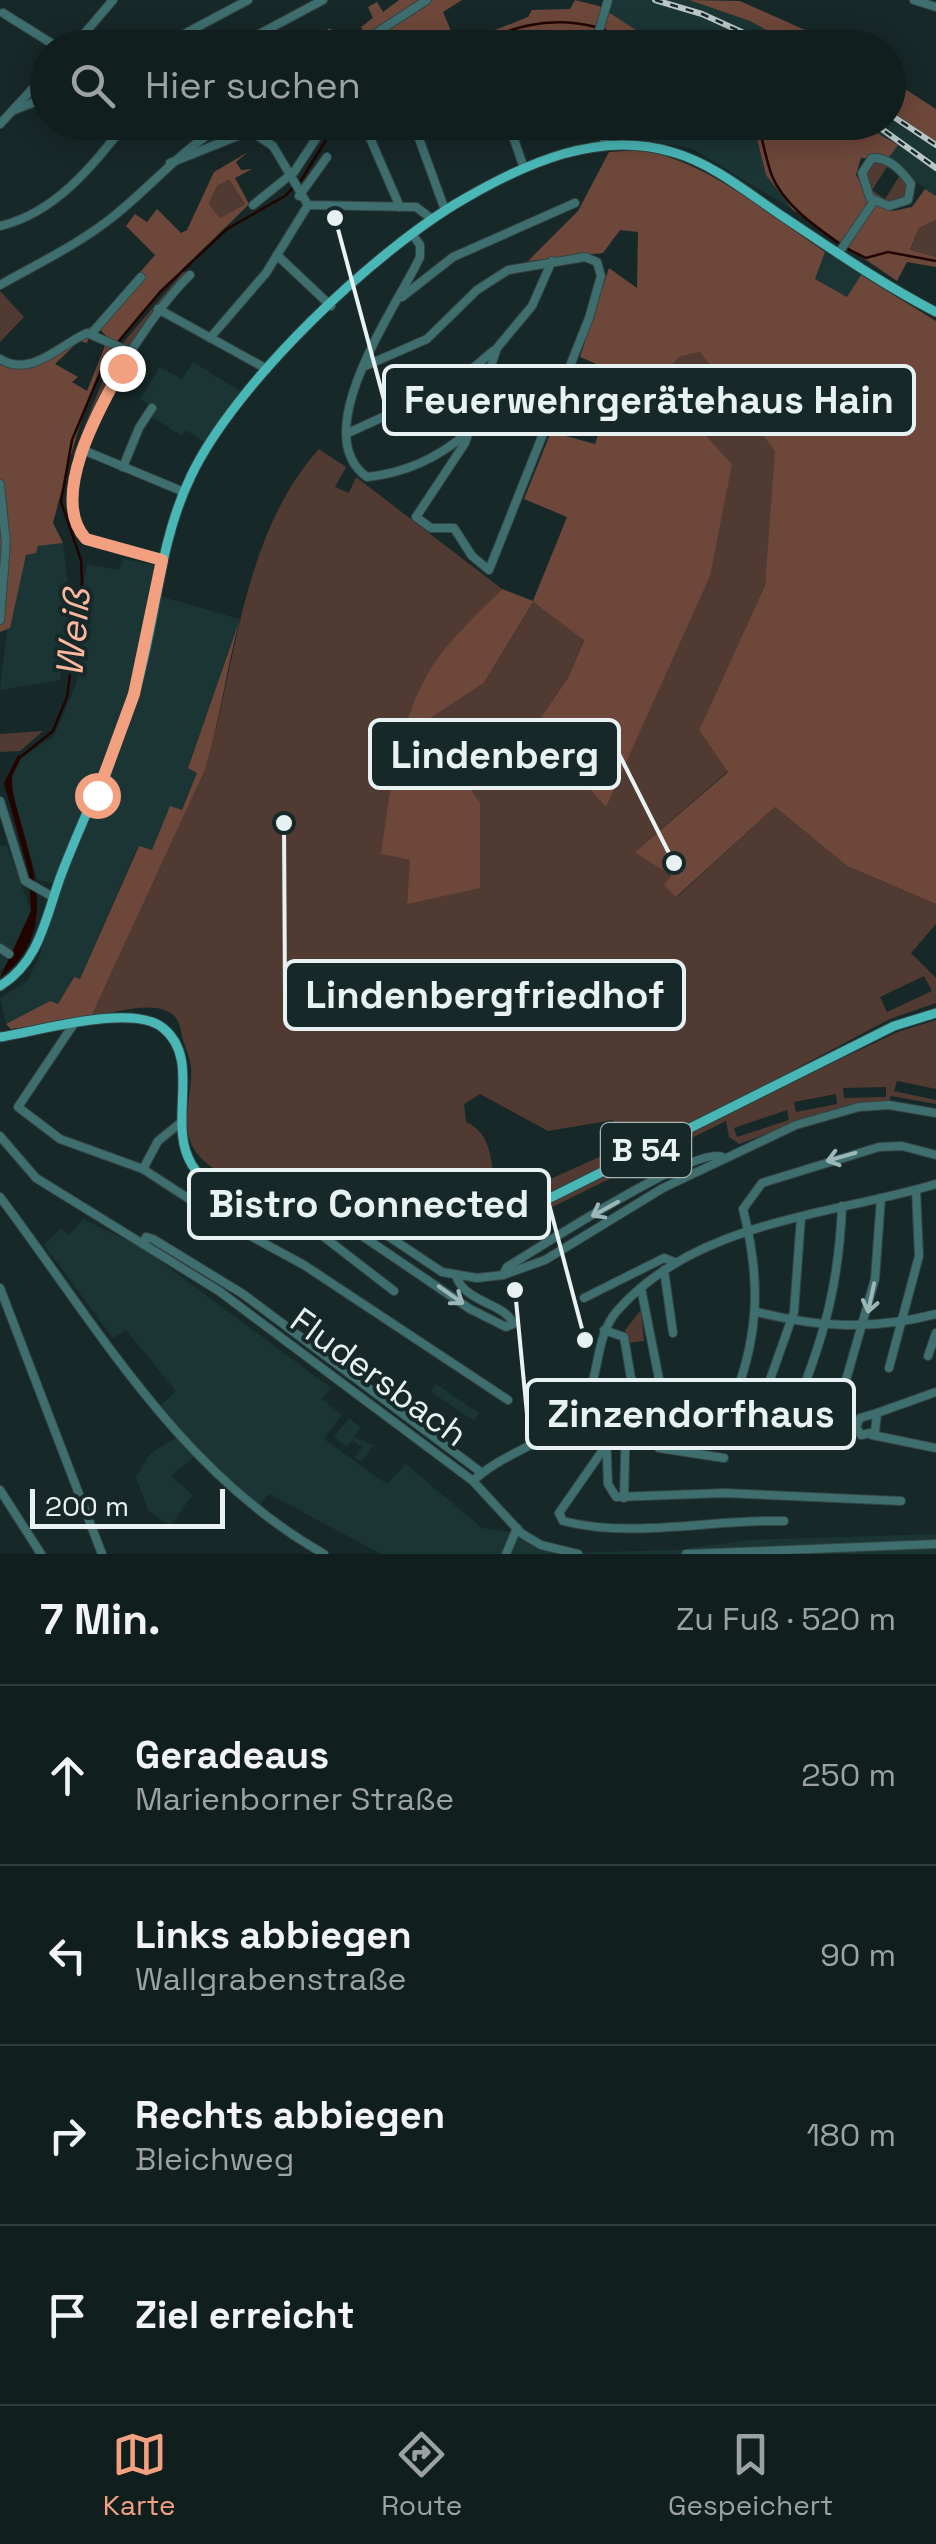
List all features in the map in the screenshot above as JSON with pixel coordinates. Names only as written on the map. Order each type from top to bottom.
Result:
[{"type":"main road","points":[[0,986],[24,967],[36,950],[53,897],[134,694],[162,560],[184,492],[209,444],[267,369],[331,306],[432,218],[524,168],[603,145],[652,147],[693,160],[936,312]]},
{"type":"main road","name":"B 54","points":[[3,1035],[137,1016],[163,1027],[182,1060],[179,1124],[190,1163],[215,1189],[280,1203],[355,1193],[449,1218],[476,1221],[503,1217],[593,1179],[894,1026],[936,1013]]},
{"type":"street","points":[[87,30],[113,0]]},
{"type":"street","points":[[192,30],[248,0]]},
{"type":"street","points":[[267,30],[323,0]]},
{"type":"street","points":[[381,30],[427,0]]},
{"type":"street","points":[[598,30],[608,0]]},
{"type":"street","points":[[914,0],[936,8]]},
{"type":"street","points":[[3,13],[30,30]]},
{"type":"street","points":[[0,124],[29,91]]},
{"type":"street","points":[[10,112],[30,104]]},
{"type":"street","points":[[0,226],[46,207],[98,160],[114,140]]},
{"type":"street","points":[[0,284],[81,240],[116,215],[198,140]]},
{"type":"street","points":[[170,163],[223,140]]},
{"type":"street","points":[[267,140],[308,205],[423,208],[432,218]]},
{"type":"street","points":[[253,205],[290,179],[315,140]]},
{"type":"street","points":[[371,140],[400,207]]},
{"type":"street","points":[[419,140],[444,210]]},
{"type":"street","points":[[514,140],[524,168]]},
{"type":"street","points":[[603,145],[605,140]]},
{"type":"street","points":[[298,194],[327,156]]},
{"type":"street","points":[[872,158],[883,158],[908,180],[911,196],[896,205],[874,202],[864,188],[863,167],[872,158]]},
{"type":"street","points":[[840,252],[874,202]]},
{"type":"street","points":[[398,300],[453,257],[576,203]]},
{"type":"street","points":[[210,338],[277,256],[308,205]]},
{"type":"street","points":[[412,234],[420,245],[420,258],[363,367],[351,405],[348,434],[352,459],[367,478],[416,466],[470,430]]},
{"type":"street","points":[[277,256],[331,306]]},
{"type":"street","points":[[363,367],[426,339],[496,275],[552,261],[592,258],[601,268],[600,283],[489,570],[472,556],[454,528],[431,528],[416,517],[470,430],[497,348]]},
{"type":"street","points":[[348,434],[453,384],[497,348],[532,306],[552,261]]},
{"type":"street","points":[[162,560],[86,539],[79,532],[74,487],[82,450],[126,350],[190,275]]},
{"type":"street","points":[[0,359],[13,367],[25,367],[91,334],[141,277]]},
{"type":"street","points":[[158,309],[267,369]]},
{"type":"street","points":[[91,334],[126,350]]},
{"type":"street","points":[[123,468],[152,408]]},
{"type":"street","points":[[82,450],[184,492]]},
{"type":"street","points":[[0,484],[6,543],[0,620]]},
{"type":"street","points":[[0,801],[4,829],[29,885],[53,897]]},
{"type":"street","points":[[0,948],[10,954]]},
{"type":"street","points":[[73,1025],[18,1106],[60,1139],[143,1169],[222,1221],[342,1288],[508,1400]]},
{"type":"street","points":[[328,1196],[429,1266],[456,1276],[503,1275],[545,1260],[722,1157],[796,1125],[859,1107],[889,1106],[936,1113]]},
{"type":"street","points":[[143,1169],[158,1141],[179,1124]]},
{"type":"street","name":"Fludersbach","points":[[0,1136],[36,1178],[243,1294],[482,1473]]},
{"type":"street","points":[[734,1396],[752,1345],[757,1312],[757,1272],[742,1209],[762,1183],[879,1147],[902,1146],[936,1155]]},
{"type":"street","points":[[473,1480],[530,1449],[575,1415],[588,1398],[604,1330],[644,1285],[674,1262],[776,1224],[936,1184]]},
{"type":"street","points":[[889,1368],[905,1322],[919,1256],[916,1190]]},
{"type":"street","points":[[328,1196],[327,1212],[470,1308],[506,1327],[513,1324],[509,1315],[466,1292],[456,1276]]},
{"type":"street","points":[[0,1197],[181,1441],[275,1526],[324,1554]]},
{"type":"street","points":[[844,1387],[865,1328],[875,1279],[881,1198]]},
{"type":"street","points":[[280,1203],[394,1291]]},
{"type":"street","points":[[799,1399],[828,1328],[840,1264],[842,1206]]},
{"type":"street","points":[[766,1391],[791,1321],[802,1238],[797,1218]]},
{"type":"street","name":"Fludersbach","points":[[143,1238],[473,1480],[517,1528],[541,1545],[578,1554]]},
{"type":"street","points":[[584,1298],[664,1258],[674,1262]]},
{"type":"street","points":[[662,1272],[673,1333]]},
{"type":"street","points":[[644,1285],[660,1384],[658,1446],[724,1458]]},
{"type":"street","points":[[0,1288],[102,1554]]},
{"type":"street","points":[[757,1312],[828,1328],[865,1328],[936,1314]]},
{"type":"street","points":[[604,1330],[624,1337],[634,1402]]},
{"type":"street","points":[[928,1356],[936,1334]]},
{"type":"street","points":[[722,1390],[820,1432]]},
{"type":"street","points":[[936,1392],[856,1424],[861,1435],[936,1448]]},
{"type":"street","points":[[588,1398],[604,1425],[610,1492],[624,1498],[724,1493],[901,1501]]},
{"type":"street","points":[[872,1435],[877,1414]]},
{"type":"street","points":[[624,1498],[626,1418]]},
{"type":"street","points":[[607,1443],[560,1513],[563,1521],[620,1530],[692,1522],[784,1522]]},
{"type":"street","points":[[0,1490],[41,1554]]},
{"type":"street","points":[[506,1554],[517,1528]]},
{"type":"street","points":[[686,1554],[912,1551],[936,1544]]},
{"type":"shaded area","points":[[399,0],[462,0],[443,12],[451,30],[363,30],[361,27],[373,18],[368,7],[377,2],[383,12]]},
{"type":"shaded area","points":[[575,0],[599,6],[636,30],[495,30],[528,17],[532,10],[570,9]]},
{"type":"shaded area","points":[[612,0],[689,0],[766,30],[634,30],[610,15]]},
{"type":"shaded area","points":[[689,0],[740,1],[805,30],[766,30]]},
{"type":"shaded area","points":[[906,90],[936,109],[936,142],[906,121]]},
{"type":"shaded area","points":[[906,121],[936,142],[936,196],[887,162],[897,145],[889,140],[906,140]]},
{"type":"shaded area","points":[[646,140],[757,140],[766,175],[793,210],[693,149]]},
{"type":"shaded area","points":[[757,140],[889,140],[898,145],[887,160],[861,158],[856,175],[870,198],[893,211],[912,207],[925,189],[936,196],[936,220],[919,228],[910,250],[936,257],[936,267],[907,262],[897,281],[793,210],[766,175]]},
{"type":"shaded area","points":[[641,150],[666,156],[714,178],[825,252],[815,279],[847,297],[861,275],[936,321],[936,904],[847,866],[775,807],[676,897],[664,885],[671,876],[635,852],[728,772],[699,730],[765,585],[775,451],[700,352],[679,357],[658,383],[732,464],[710,576],[606,807],[534,727],[568,678],[584,640],[533,602],[484,683],[424,722],[480,803],[480,888],[407,904],[410,860],[381,854],[396,760],[418,692],[444,650],[502,589],[533,601],[567,517],[524,499],[551,432],[595,444],[618,373],[580,357],[609,268],[637,288],[638,232],[620,230],[603,253],[528,261],[578,211],[609,152]]},
{"type":"shaded area","points":[[248,152],[236,162],[241,170],[252,169],[235,178],[249,204],[155,297],[109,356],[83,416],[53,523],[63,543],[38,546],[36,553],[26,555],[10,628],[0,632],[0,356],[19,368],[92,326],[87,343],[79,341],[55,364],[78,377],[72,382],[87,391],[108,338],[95,324],[155,255],[126,226],[135,214],[147,222],[157,209],[181,233],[187,230],[214,172]],"holes":[[[229,179],[245,204],[220,218],[209,204],[217,186]]]},
{"type":"shaded area","points":[[883,158],[911,184],[908,200],[879,204],[864,187],[867,161]],"holes":[[[887,167],[900,175],[885,199],[872,190]]]},
{"type":"shaded area","points":[[229,178],[245,204],[220,218],[209,204],[217,186]]},
{"type":"shaded area","points":[[936,220],[936,257],[910,251],[919,228]]},
{"type":"shaded area","points":[[825,252],[861,275],[847,297],[815,279]]},
{"type":"shaded area","points":[[184,271],[188,275],[154,309],[131,347],[122,344]]},
{"type":"shaded area","points":[[0,291],[24,317],[0,342]]},
{"type":"shaded area","points":[[116,347],[126,354],[78,456],[73,455]]},
{"type":"shaded area","points":[[700,352],[776,451],[765,585],[699,730],[728,771],[636,851],[671,877],[677,897],[775,807],[847,866],[936,904],[936,924],[911,953],[936,978],[936,1003],[890,1019],[592,1176],[502,1214],[495,1204],[460,1206],[363,1179],[256,1183],[217,1171],[200,1157],[189,1136],[191,1068],[177,1019],[158,1008],[91,1017],[205,770],[257,561],[293,483],[319,449],[346,467],[335,487],[349,493],[356,477],[502,589],[446,650],[423,684],[405,735],[381,854],[411,860],[407,901],[441,746],[423,722],[484,683],[533,602],[584,639],[568,678],[534,727],[732,464],[658,383],[679,357]],"holes":[[[924,976],[932,991],[887,1012],[880,997]],[[480,1094],[548,1131],[613,1120],[613,1151],[496,1203],[488,1146],[476,1128],[466,1122],[464,1104]]]},
{"type":"shaded area","points":[[193,362],[240,391],[204,442],[186,430],[182,436],[149,415],[153,407],[140,399],[160,367],[182,379]]},
{"type":"shaded area","points":[[63,543],[71,611],[80,611],[87,564],[119,570],[123,559],[156,565],[149,593],[240,619],[188,768],[198,772],[182,810],[170,807],[152,851],[138,846],[80,979],[73,977],[58,1005],[50,1001],[6,1024],[0,998],[26,982],[38,960],[62,885],[38,880],[15,811],[12,776],[21,758],[54,736],[76,684],[81,653],[65,650],[60,680],[0,690],[7,630],[25,554],[35,553],[37,546]]},
{"type":"shaded area","points":[[240,619],[205,770],[91,1017],[11,1029],[6,1024],[50,1001],[58,1004],[74,977],[80,979],[139,846],[152,850],[170,806],[182,810],[197,773],[188,768]]},
{"type":"shaded area","points":[[43,731],[20,751],[0,752],[0,734]]},
{"type":"shaded area","points":[[18,755],[21,758],[12,776],[12,788],[32,863],[37,913],[32,936],[20,958],[0,978],[31,911],[29,874],[4,783]]},
{"type":"shaded area","points":[[7,845],[31,911],[8,963],[0,970],[0,846]]},
{"type":"shaded area","points":[[936,1020],[936,1089],[897,1081],[894,1091],[936,1100],[936,1104],[891,1096],[889,1101],[831,1110],[739,1144],[729,1137],[726,1121],[510,1228],[504,1218],[898,1032]],"holes":[[[886,1087],[886,1097],[844,1098],[843,1088]],[[836,1094],[837,1104],[796,1112],[794,1102]],[[787,1110],[789,1120],[737,1137],[734,1128]]]},
{"type":"shaded area","points":[[83,1219],[143,1248],[331,1388],[322,1399],[342,1415],[324,1439],[387,1484],[406,1464],[482,1528],[517,1533],[563,1553],[677,1550],[749,1540],[936,1534],[936,1554],[381,1554],[269,1494],[259,1506],[196,1455],[171,1476],[193,1495],[170,1526],[148,1510],[136,1477],[150,1454],[183,1433],[161,1405],[176,1391],[126,1330],[113,1338],[44,1245],[61,1228],[69,1235]]},
{"type":"shaded area","points":[[641,1310],[644,1341],[627,1343],[625,1330]]},
{"type":"shaded area","points":[[436,1384],[479,1413],[474,1421],[431,1392]]},
{"type":"shaded area","points":[[349,1418],[361,1428],[354,1437],[374,1445],[361,1462],[355,1458],[362,1447],[352,1440],[347,1447],[334,1437]]},
{"type":"waterway","name":"Weiß","points":[[512,30],[561,22],[596,27]]},
{"type":"waterway","name":"Weiß","points":[[18,759],[53,731],[67,697],[82,582],[81,560],[61,502],[72,440],[108,354],[160,292],[227,229],[285,196],[302,179],[326,140]]},
{"type":"waterway","name":"Weiß","points":[[762,140],[777,187],[801,214],[840,244]]},
{"type":"waterway","name":"Weiß","points":[[846,248],[866,258],[888,252],[936,261]]},
{"type":"railway","points":[[655,0],[737,30]]},
{"type":"railway","points":[[906,125],[936,145]]},
{"type":"railway","points":[[897,140],[936,168]]},
{"type":"place","name":"Feuerwehrgerätehaus Hain","points":[[335,218]]},
{"type":"place","name":"Lindenbergfriedhof","points":[[284,823]]},
{"type":"place","name":"Lindenberg","points":[[674,863]]},
{"type":"place","name":"Zinzendorfhaus","points":[[515,1290]]},
{"type":"place","name":"Bistro Connected","points":[[585,1340]]},
{"type":"route","points":[[97,795],[134,694],[162,560],[86,539],[79,532],[74,497],[78,463],[91,426],[122,368]]}]
